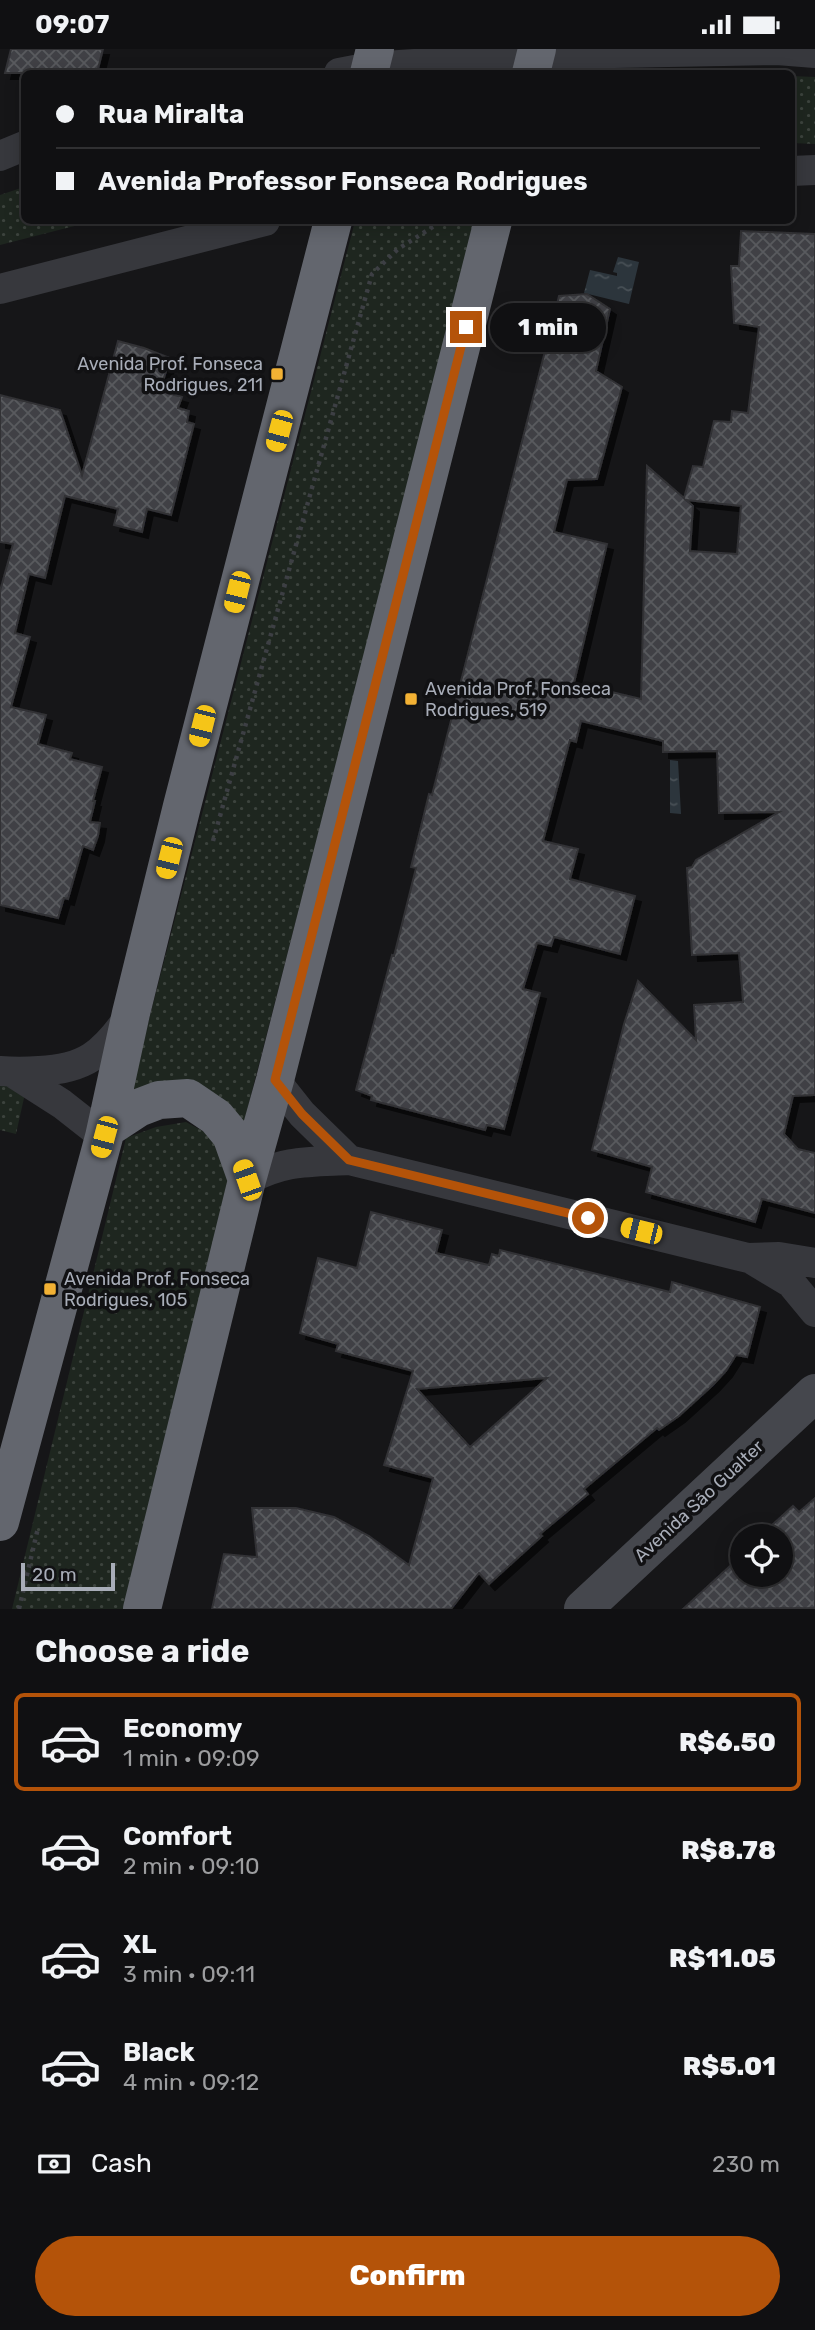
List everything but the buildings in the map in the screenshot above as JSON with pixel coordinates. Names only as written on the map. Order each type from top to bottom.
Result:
[{"type":"highway","points":[[0,1522],[105,1133],[131,1013],[185,793],[332,224]]},
{"type":"highway","points":[[142,1609],[247,1180],[275,1080],[492,224]]},
{"type":"highway","points":[[105,1133],[138,1108],[159,1100],[188,1098],[215,1117],[231,1135],[247,1180]]},
{"type":"street","points":[[363,66],[777,50],[815,53]]},
{"type":"street","points":[[0,156],[21,147]]},
{"type":"street","points":[[795,171],[815,170]]},
{"type":"street","points":[[0,289],[253,224]]},
{"type":"street","points":[[6,1072],[60,1070],[89,1059],[115,1036],[131,1013]]},
{"type":"street","points":[[6,1072],[62,1104],[105,1133]]},
{"type":"street","points":[[275,1080],[302,1114],[349,1160]]},
{"type":"street","points":[[247,1180],[268,1169],[296,1161],[349,1160],[748,1258],[779,1257],[815,1263]]},
{"type":"street","points":[[748,1258],[791,1283],[815,1312]]},
{"type":"street","name":"Avenida São Gualter","points":[[583,1609],[815,1393]]},
{"type":"path","points":[[210,852],[372,274],[398,249],[437,224]]},
{"type":"path","points":[[19,1609],[38,1528]]},
{"type":"shaded area","points":[[795,76],[815,77],[815,144],[795,143]]},
{"type":"shaded area","points":[[21,188],[21,224],[82,224],[0,245],[0,195]]},
{"type":"shaded area","points":[[354,224],[475,224],[242,1130],[129,1097]]},
{"type":"shaded area","points":[[0,1078],[28,1080],[16,1134],[0,1130]]},
{"type":"shaded area","points":[[186,1122],[214,1137],[234,1177],[125,1609],[12,1609],[126,1138],[156,1127]]},
{"type":"water","points":[[618,257],[639,262],[629,304],[584,293],[590,270],[617,276],[617,273],[613,272]]},
{"type":"water","points":[[670,760],[678,761],[681,814],[670,813]]},
{"type":"place","name":"Avenida Prof. Fonseca Rodrigues, 211","points":[[277,374]]},
{"type":"place","name":"Avenida Prof. Fonseca Rodrigues, 519","points":[[411,699]]},
{"type":"place","name":"Avenida Prof. Fonseca Rodrigues, 105","points":[[50,1289]]},
{"type":"route","points":[[466,327],[275,1080],[302,1114],[349,1160],[588,1218]]}]
